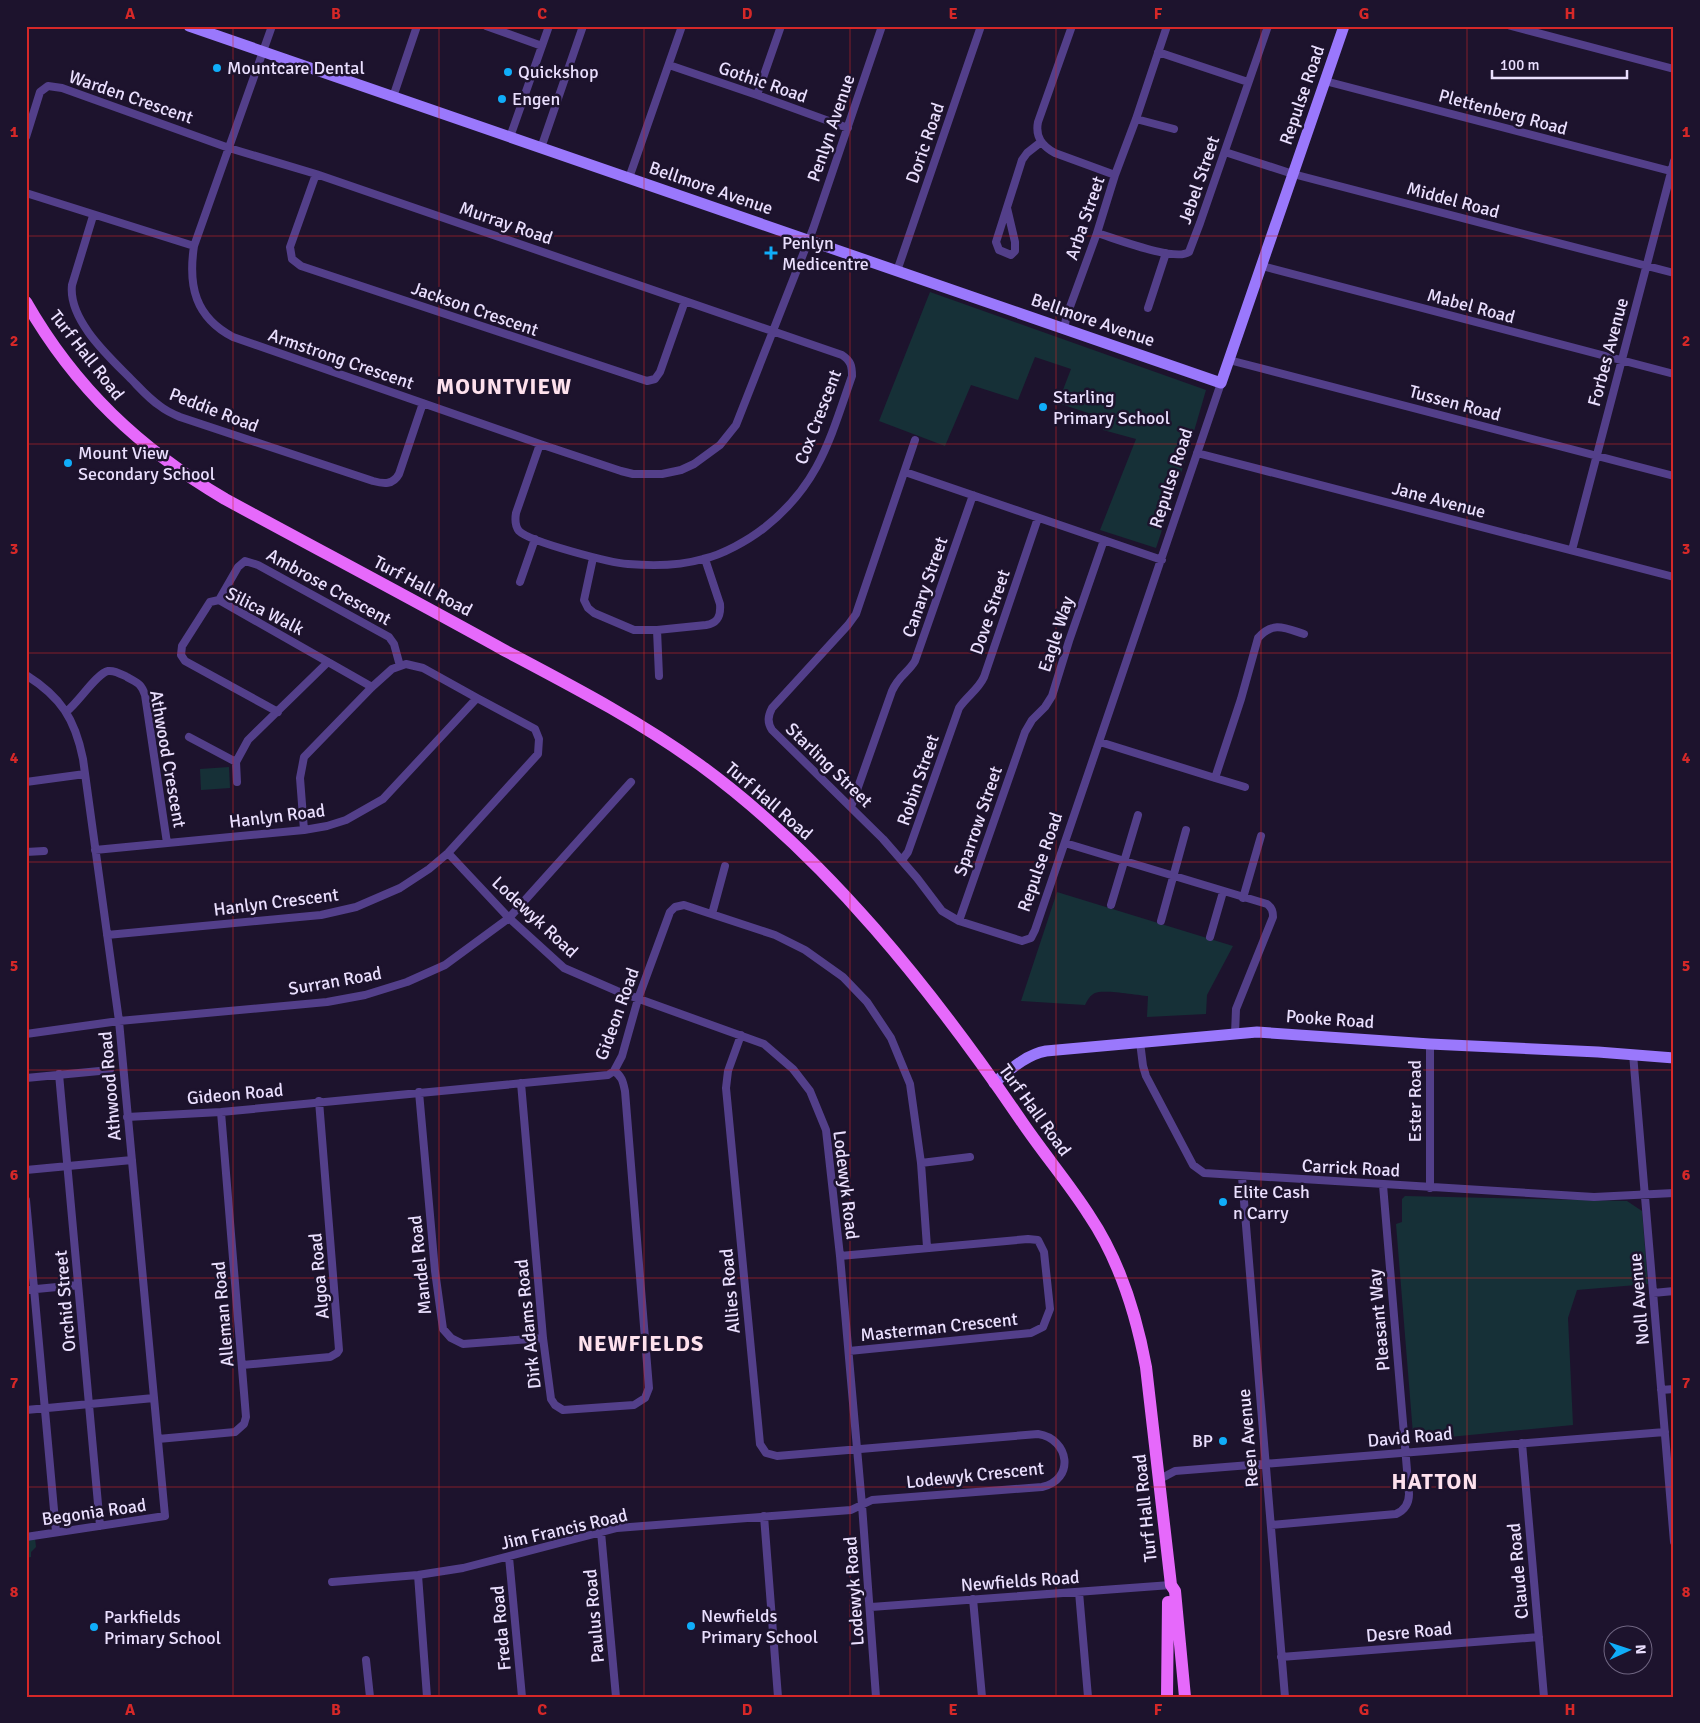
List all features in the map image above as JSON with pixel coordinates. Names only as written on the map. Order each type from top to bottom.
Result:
[{"type":"main road","name":"Turf Hall Road","points":[[26,302],[57,351],[89,391],[130,432],[175,468],[224,499],[636,722],[701,766],[732,790],[792,843],[824,873],[891,948],[994,1083],[1092,1218],[1117,1268],[1134,1312],[1146,1367],[1171,1585],[1168,1594],[1167,1697]]},
{"type":"main road","name":"Turf Hall Road","points":[[1171,1585],[1175,1591],[1185,1697]]},
{"type":"street","name":"Bellmore Avenue","points":[[189,26],[1221,383]]},
{"type":"street","name":"Armstrong Crescent","points":[[272,26],[194,246],[192,272],[196,300],[207,317],[224,333],[240,340],[621,471],[633,474],[662,474],[681,470],[694,464],[720,446],[736,424],[808,240]]},
{"type":"street","points":[[393,97],[417,26]]},
{"type":"street","points":[[486,26],[542,46]]},
{"type":"street","points":[[510,137],[549,26]]},
{"type":"street","points":[[541,148],[583,26]]},
{"type":"street","points":[[629,178],[682,26]]},
{"type":"street","points":[[757,95],[781,26]]},
{"type":"street","name":"Penlyn Avenue","points":[[808,240],[882,26]]},
{"type":"street","name":"Doric Road","points":[[897,270],[981,26]]},
{"type":"street","points":[[1072,26],[1038,122],[1038,134],[1041,142],[1055,153],[1115,175]]},
{"type":"street","name":"Arba Street","points":[[1064,328],[1167,26]]},
{"type":"street","name":"Jebel Street","points":[[1097,233],[1166,253],[1183,255],[1191,249],[1268,26]]},
{"type":"street","name":"Repulse Road","points":[[1028,940],[1035,930],[1100,742],[1344,26]]},
{"type":"street","points":[[1511,26],[1674,69]]},
{"type":"street","points":[[1158,52],[1248,82]]},
{"type":"street","name":"Gothic Road","points":[[669,66],[848,128]]},
{"type":"street","name":"Plettenberg Road","points":[[1326,81],[1672,172]]},
{"type":"street","name":"Warden Crescent","points":[[26,137],[40,92],[48,86],[52,86],[229,148]]},
{"type":"street","points":[[1136,119],[1174,129]]},
{"type":"street","points":[[1007,208],[1016,242],[1015,251],[1011,255],[1001,251],[996,244],[1007,208],[1025,155],[1041,142]]},
{"type":"street","name":"Murray Road","points":[[229,148],[316,174],[772,330]]},
{"type":"street","name":"Middel Road","points":[[1225,152],[1293,174],[1674,273]]},
{"type":"street","name":"Forbes Avenue","points":[[1572,550],[1674,161]]},
{"type":"street","name":"Jackson Crescent","points":[[316,174],[290,247],[290,254],[296,263],[310,269],[647,381],[655,379],[660,372],[684,300]]},
{"type":"street","points":[[26,193],[93,216],[194,246]]},
{"type":"street","name":"Peddie Road","points":[[93,216],[72,285],[72,296],[76,308],[102,350],[152,400],[166,410],[180,417],[386,484],[394,481],[399,474],[423,404]]},
{"type":"street","points":[[1148,308],[1166,253]]},
{"type":"street","name":"Mabel Road","points":[[1262,266],[1674,374]]},
{"type":"street","name":"Cox Crescent","points":[[540,444],[516,513],[515,521],[520,532],[535,539],[593,558],[616,563],[643,565],[683,563],[705,559],[740,543],[763,529],[801,493],[822,458],[852,376],[851,362],[842,355],[772,330]]},
{"type":"street","name":"Tussen Road","points":[[1229,360],[1674,476]]},
{"type":"street","name":"Starling Street","points":[[915,440],[856,614],[848,626],[772,708],[769,714],[769,724],[772,730],[902,860],[942,911],[959,921],[1019,941],[1028,940]]},
{"type":"street","name":"Jane Avenue","points":[[1197,453],[1674,577]]},
{"type":"street","points":[[905,472],[1162,560]]},
{"type":"street","name":"Canary Street","points":[[850,807],[896,683],[912,667],[915,661],[973,495]]},
{"type":"street","name":"Dove Street","points":[[959,708],[964,700],[976,691],[984,677],[1038,518]]},
{"type":"street","points":[[520,582],[535,539]]},
{"type":"street","name":"Eagle Way","points":[[1025,732],[1032,720],[1045,707],[1052,696],[1069,640],[1104,540]]},
{"type":"street","points":[[593,558],[584,597],[588,608],[594,613],[634,630],[657,630],[706,625],[718,619],[721,611],[720,604],[705,559]]},
{"type":"street","name":"Ambrose Crescent","points":[[219,600],[238,567],[245,561],[258,564],[389,637],[394,644],[400,666]]},
{"type":"street","name":"Silica Walk","points":[[278,712],[185,661],[181,654],[182,646],[210,602],[219,600],[372,687]]},
{"type":"street","points":[[1215,778],[1258,638],[1265,631],[1274,627],[1282,627],[1304,634]]},
{"type":"street","points":[[657,630],[660,676]]},
{"type":"street","points":[[237,782],[236,762],[248,740],[328,662]]},
{"type":"street","points":[[304,830],[300,778],[304,757],[392,669],[406,664],[423,668],[477,698]]},
{"type":"street","name":"Athwood Crescent","points":[[67,711],[74,706],[101,674],[109,671],[117,672],[141,685],[145,695],[167,843]]},
{"type":"street","name":"Athwood Road","points":[[26,676],[52,694],[67,711],[76,730],[85,774],[119,1021],[165,1516]]},
{"type":"street","name":"Hanlyn Road","points":[[95,850],[304,830],[346,820],[383,799],[477,698]]},
{"type":"street","name":"Hanlyn Crescent","points":[[107,935],[321,915],[356,907],[400,888],[448,854],[538,754],[539,739],[535,729],[526,722],[477,698]]},
{"type":"street","name":"Robin Street","points":[[902,860],[908,852],[959,708]]},
{"type":"street","name":"Sparrow Street","points":[[959,921],[1025,732]]},
{"type":"street","points":[[189,737],[236,762]]},
{"type":"street","points":[[1100,742],[1245,787]]},
{"type":"street","points":[[26,782],[85,774]]},
{"type":"street","name":"Surran Road","points":[[26,1034],[119,1021],[327,1002],[365,995],[407,982],[445,965],[509,918],[632,782]]},
{"type":"street","points":[[1111,905],[1138,815]]},
{"type":"street","points":[[1161,921],[1186,830]]},
{"type":"street","points":[[1243,898],[1261,836]]},
{"type":"street","points":[[1065,843],[1267,904],[1273,914],[1256,962],[1236,1009],[1234,1034]]},
{"type":"street","points":[[26,852],[44,851]]},
{"type":"street","name":"Lodewyk Road","points":[[448,854],[509,918],[564,968],[617,991],[764,1044],[793,1069],[810,1091],[826,1130],[840,1256],[862,1505],[876,1697]]},
{"type":"street","points":[[712,914],[725,866]]},
{"type":"street","points":[[1210,937],[1223,892]]},
{"type":"street","name":"Gideon Road","points":[[128,1117],[221,1112],[319,1101],[608,1075],[614,1071],[622,1056],[638,998],[670,912],[675,907],[684,905],[775,935],[805,950],[842,977],[867,1002],[891,1038],[910,1084],[921,1163],[927,1247]]},
{"type":"street","name":"Pooke Road","points":[[994,1083],[1020,1062],[1037,1053],[1234,1034],[1272,1033],[1674,1058]]},
{"type":"street","name":"Allies Road","points":[[741,1035],[728,1071],[726,1088],[760,1444],[766,1452],[777,1456],[857,1450]]},
{"type":"street","name":"Carrick Road","points":[[1140,1042],[1146,1076],[1193,1164],[1200,1172],[1594,1197],[1674,1193]]},
{"type":"street","name":"Ester Road","points":[[1430,1044],[1430,1188]]},
{"type":"street","name":"Noll Avenue","points":[[1633,1054],[1671,1487],[1674,1542]]},
{"type":"street","points":[[26,1078],[110,1070]]},
{"type":"street","name":"Dirk Adams Road","points":[[521,1083],[550,1399],[563,1410],[634,1405],[645,1398],[649,1388],[624,1091],[620,1075],[614,1071]]},
{"type":"street","name":"Orchid Street","points":[[59,1074],[100,1526]]},
{"type":"street","name":"Mandel Road","points":[[419,1092],[435,1271],[443,1328],[451,1338],[463,1344],[543,1338]]},
{"type":"street","name":"Algoa Road","points":[[242,1365],[330,1357],[339,1350],[319,1101]]},
{"type":"street","name":"Alleman Road","points":[[158,1439],[234,1432],[244,1424],[246,1417],[221,1112]]},
{"type":"street","points":[[921,1163],[970,1157]]},
{"type":"street","points":[[26,1170],[132,1160]]},
{"type":"street","name":"Reen Avenue","points":[[1242,1176],[1284,1697]]},
{"type":"street","name":"Pleasant Way","points":[[1271,1525],[1391,1514],[1400,1512],[1406,1507],[1409,1499],[1383,1185]]},
{"type":"street","points":[[26,1200],[30,1290],[45,1408],[56,1532]]},
{"type":"street","name":"Masterman Crescent","points":[[840,1256],[1028,1238],[1038,1240],[1044,1252],[1050,1309],[1043,1327],[1031,1333],[849,1351]]},
{"type":"street","points":[[30,1290],[78,1285]]},
{"type":"street","points":[[1653,1293],[1674,1291]]},
{"type":"street","points":[[1661,1390],[1674,1389]]},
{"type":"street","points":[[26,1410],[154,1398]]},
{"type":"street","name":"David Road","points":[[1160,1479],[1175,1471],[1665,1432]]},
{"type":"street","name":"Lodewyk Crescent","points":[[857,1450],[1038,1434],[1052,1438],[1062,1449],[1065,1460],[1060,1477],[1048,1485],[872,1500],[862,1505]]},
{"type":"street","name":"Claude Road","points":[[1522,1443],[1544,1697]]},
{"type":"street","name":"Jim Francis Road","points":[[332,1582],[418,1575],[463,1568],[617,1528],[851,1510],[862,1505]]},
{"type":"street","name":"Begonia Road","points":[[26,1536],[165,1516]]},
{"type":"street","points":[[764,1516],[778,1697]]},
{"type":"street","name":"Paulus Road","points":[[601,1532],[616,1697]]},
{"type":"street","name":"Freda Road","points":[[510,1557],[522,1697]]},
{"type":"street","points":[[418,1575],[427,1697]]},
{"type":"street","name":"Newfields Road","points":[[870,1606],[1171,1585]]},
{"type":"street","points":[[1079,1592],[1088,1697]]},
{"type":"street","points":[[973,1599],[982,1697]]},
{"type":"street","name":"Desre Road","points":[[1281,1658],[1539,1637]]},
{"type":"street","points":[[366,1660],[370,1697]]},
{"type":"green space","name":"Starling Primary School","points":[[930,292],[1206,390],[1188,452],[1156,548],[1100,530],[1136,439],[1103,430],[1106,419],[1058,403],[1071,369],[1035,357],[1018,400],[971,385],[945,446],[879,421]]},
{"type":"green space","points":[[229,767],[230,788],[201,790],[200,769]]},
{"type":"green space","points":[[1057,892],[1233,946],[1207,995],[1206,1014],[1147,1017],[1148,996],[1112,992],[1095,993],[1085,1005],[1021,1001]]},
{"type":"green space","points":[[1405,1196],[1627,1201],[1642,1211],[1648,1284],[1577,1290],[1568,1318],[1573,1425],[1419,1440],[1413,1434],[1396,1224],[1402,1222],[1402,1199]]},
{"type":"green space","points":[[35,1538],[36,1547],[31,1552],[31,1557],[26,1558],[26,1540]]},
{"type":"place","name":"Mountcare Dental","points":[[217,68]]},
{"type":"place","name":"Quickshop","points":[[508,72]]},
{"type":"place","name":"Engen","points":[[502,99]]},
{"type":"place","name":"Penlyn Medicentre","points":[[771,253]]},
{"type":"place","name":"Starling Primary School","points":[[1043,407]]},
{"type":"place","name":"Mount View Secondary School","points":[[68,463]]},
{"type":"place","name":"Elite Cash n Carry","points":[[1223,1202]]},
{"type":"place","name":"BP","points":[[1223,1441]]},
{"type":"place","name":"Newfields Primary School","points":[[691,1626]]},
{"type":"place","name":"Parkfields Primary School","points":[[94,1627]]},
{"type":"district","name":"MOUNTVIEW","points":[[504,386]]},
{"type":"district","name":"NEWFIELDS","points":[[641,1343]]},
{"type":"district","name":"HATTON","points":[[1435,1481]]}]
